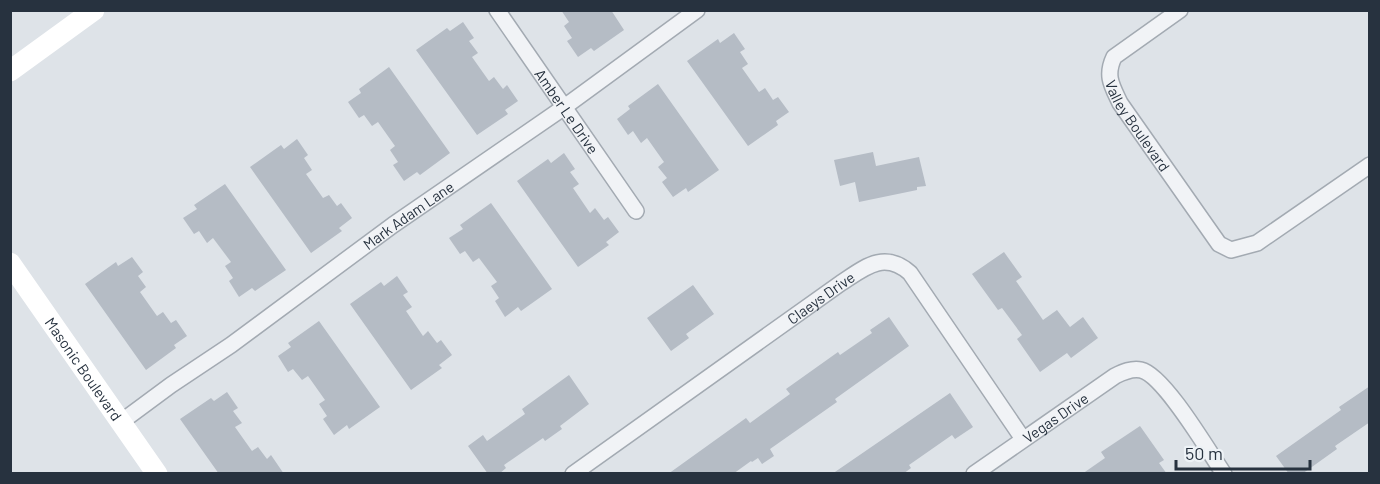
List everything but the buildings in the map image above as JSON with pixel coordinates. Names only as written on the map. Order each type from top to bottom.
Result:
[{"type":"street","points":[[10,71],[94,10]]},
{"type":"street","name":"Amber Le Drive","points":[[498,10],[563,108],[636,211]]},
{"type":"street","name":"Mark Adam Lane","points":[[121,422],[231,345],[393,225],[563,108],[697,10]]},
{"type":"street","name":"Valley Boulevard","points":[[1180,10],[1114,57],[1109,68],[1111,84],[1120,103],[1219,244],[1231,250],[1257,243],[1370,165]]},
{"type":"street","name":"Claeys Drive","points":[[573,474],[841,283],[868,265],[882,262],[903,267],[910,273],[1023,439]]},
{"type":"street","name":"Masonic Boulevard","points":[[10,263],[157,474]]},
{"type":"street","name":"Vegas Drive","points":[[975,474],[1114,376],[1132,369],[1140,369],[1149,373],[1164,387],[1224,474]]}]
